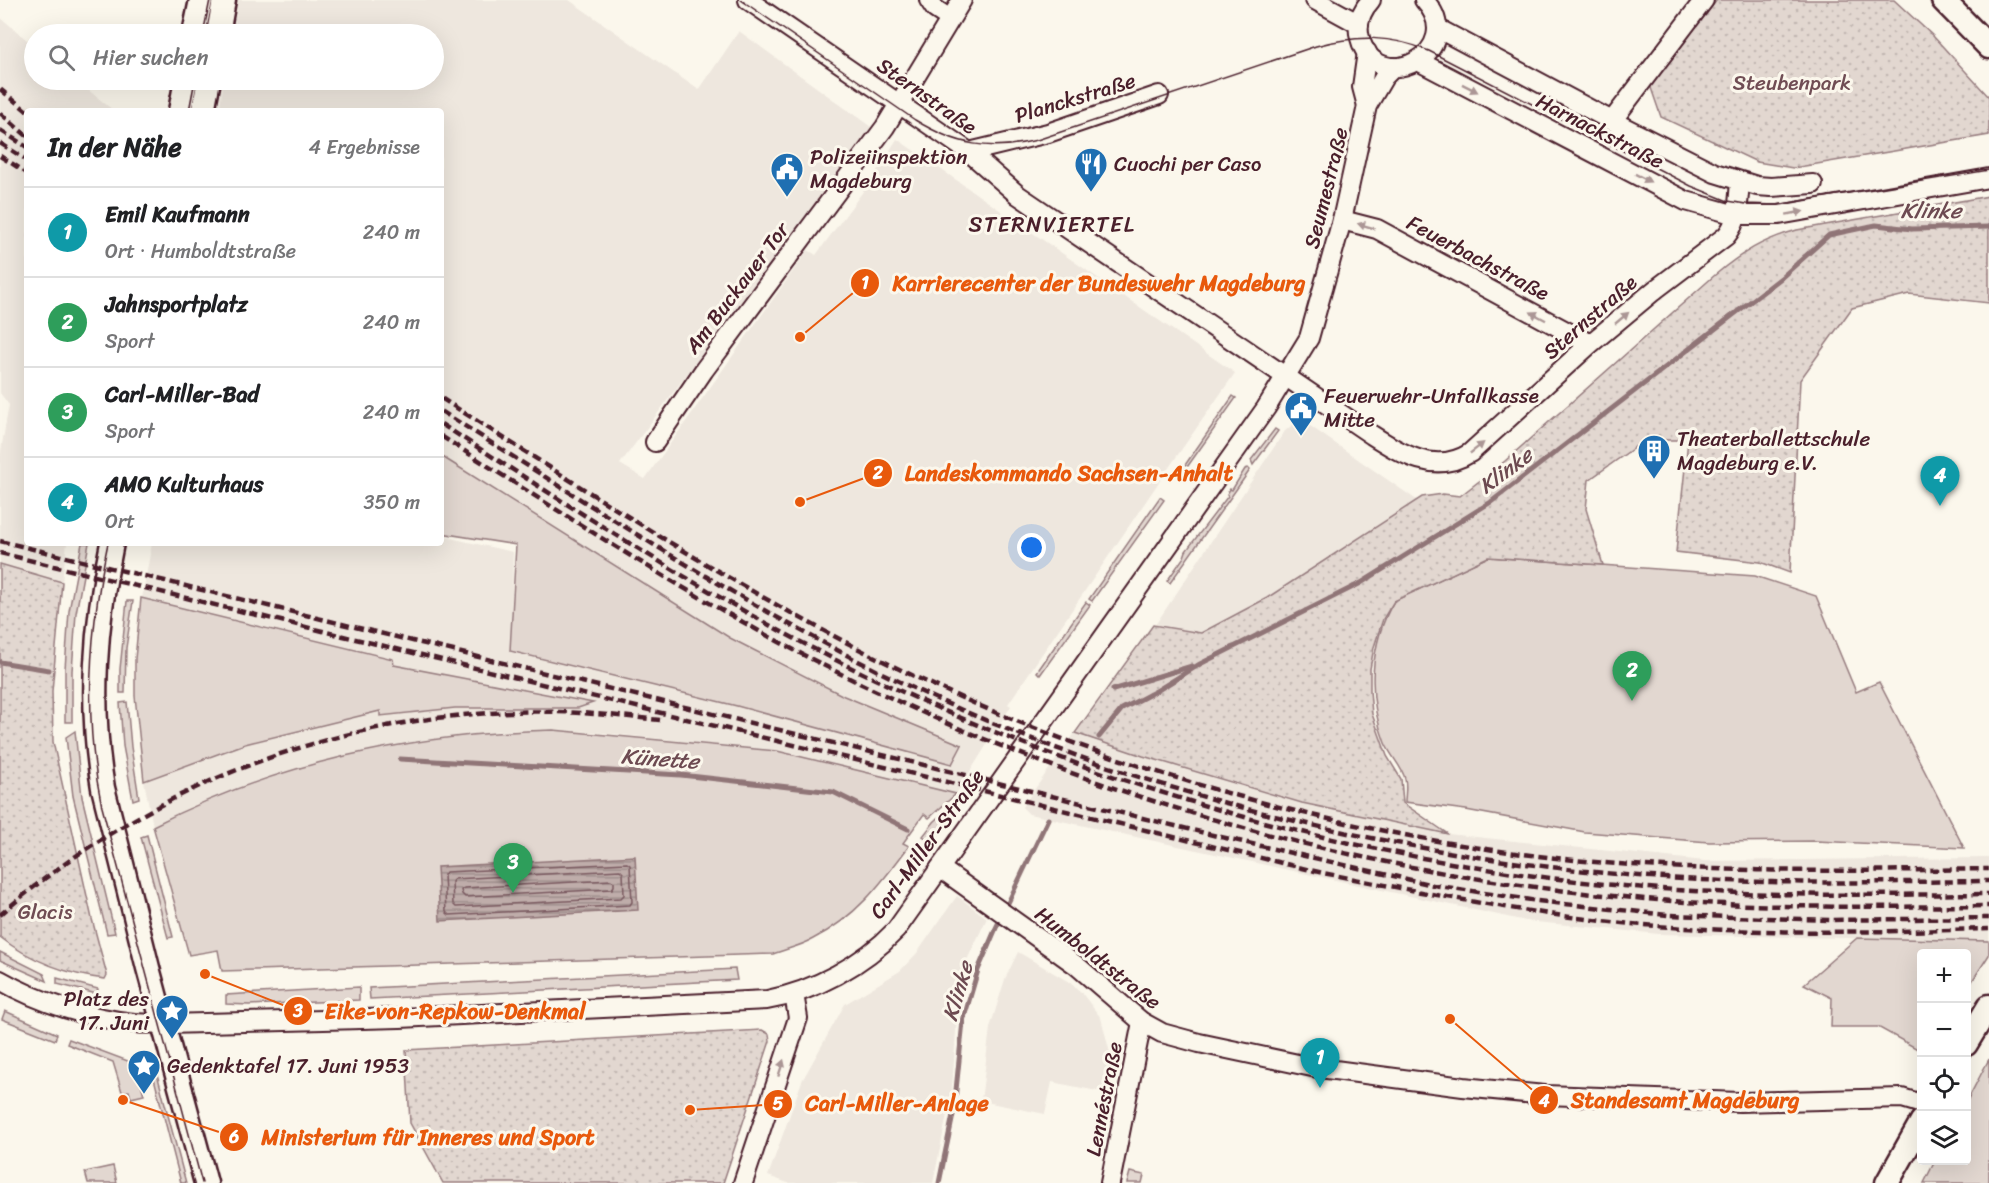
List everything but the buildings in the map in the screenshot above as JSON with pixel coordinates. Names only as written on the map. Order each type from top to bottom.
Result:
[{"type":"main road","points":[[196,24],[201,0]]},
{"type":"main road","points":[[220,24],[224,0]]},
{"type":"main road","points":[[1942,0],[1989,47]]},
{"type":"main road","points":[[181,108],[184,90]]},
{"type":"main road","points":[[204,108],[207,90]]},
{"type":"main road","points":[[111,546],[99,612],[95,659],[99,766],[120,856],[206,1183]]},
{"type":"main road","points":[[1971,1036],[1989,1006]]},
{"type":"main road","points":[[1887,1183],[1917,1130]]},
{"type":"street","name":"Sternstraße","points":[[748,0],[969,152],[1017,195],[1285,377],[1404,454],[1422,461],[1449,462],[1465,456],[1483,443],[1590,344],[1656,289],[1726,236],[1734,225],[1736,215]]},
{"type":"street","points":[[929,0],[935,9],[950,19]]},
{"type":"street","name":"Am Buckauer Tor","points":[[655,442],[699,377],[885,127],[962,0]]},
{"type":"street","points":[[1315,0],[1359,24]]},
{"type":"street","points":[[1371,0],[1363,11],[1359,24],[1360,37],[1367,52],[1380,63],[1394,67],[1409,66],[1418,62],[1431,48],[1437,28],[1430,2]]},
{"type":"street","points":[[1612,121],[1704,0]]},
{"type":"street","name":"Harnackstraße","points":[[1437,28],[1705,168],[1740,182],[1771,187],[1813,184]]},
{"type":"street","name":"Seumestraße","points":[[1367,52],[1362,87],[1367,106]]},
{"type":"street","name":"Harnackstraße","points":[[1418,62],[1686,201],[1736,215]]},
{"type":"street","name":"Seumestraße","points":[[1285,377],[1309,338],[1342,220],[1367,106],[1384,77],[1394,67]]},
{"type":"street","name":"Planckstraße","points":[[969,152],[1048,133],[1159,95]]},
{"type":"street","points":[[1740,182],[1736,215],[1779,215],[1989,178]]},
{"type":"street","name":"Feuerbachstraße","points":[[1342,220],[1377,229],[1590,344]]},
{"type":"street","name":"Carl-Miller-Straße","points":[[164,1024],[400,1018],[767,1000],[794,994],[826,979],[874,950],[896,930],[1266,408],[1285,377]]},
{"type":"street","name":"Humboldtstraße","points":[[940,868],[1076,965],[1142,1022],[1169,1035],[1312,1067],[1463,1087],[1545,1095],[1740,1102],[1902,1098],[1917,1102]]},
{"type":"street","points":[[0,980],[39,999],[91,1015],[136,1023],[164,1024]]},
{"type":"street","points":[[743,1183],[798,1018],[794,994]]},
{"type":"street","name":"Lennéstraße","points":[[1110,1183],[1142,1022]]},
{"type":"shaded area","points":[[239,0],[569,0],[699,90],[739,31],[871,127],[620,464],[645,479],[808,250],[816,255],[870,182],[897,139],[1235,373],[1008,704],[1011,706],[956,794],[777,751],[603,733],[553,730],[501,731],[406,744],[267,777],[192,806],[153,826],[144,781],[245,744],[396,707],[393,659],[142,598],[151,546],[444,546],[444,537],[513,552],[511,651],[737,706],[951,764],[962,746],[844,696],[730,638],[444,458],[444,108],[219,108],[222,90],[444,90],[444,24],[234,24]]},
{"type":"shaded area","points":[[0,17],[24,37],[24,90],[88,90],[110,108],[24,108],[24,546],[67,546],[62,582],[0,564],[0,456],[9,405],[0,393]]},
{"type":"shaded area","points":[[1300,419],[1421,503],[1439,507],[1121,676],[1285,431]]},
{"type":"shaded area","points":[[1075,733],[1143,756],[1302,803],[1448,834],[1705,861],[1989,858],[1989,941],[1659,934],[1526,921],[1029,814],[1022,807]]},
{"type":"shaded area","points":[[957,896],[987,918],[968,958],[958,1000],[952,1090],[933,1183],[788,1183],[768,1176],[802,1081],[845,1004],[900,971],[917,953]]},
{"type":"shaded area","points":[[1018,952],[1069,982],[1081,992],[1101,1018],[1111,1057],[1107,1093],[1052,1082],[1045,1114],[981,1101],[990,1028],[1005,979]]},
{"type":"green space","name":"Steubenpark","points":[[1717,0],[1894,0],[1933,36],[1989,97],[1989,135],[1793,168],[1757,162],[1661,117],[1650,85]]},
{"type":"green space","points":[[1989,196],[1989,303],[1909,294],[1852,308],[1800,380],[1790,573],[1760,562],[1676,552],[1688,440],[1645,440],[1589,480],[1586,509],[1603,565],[1488,557],[1394,601],[1383,619],[1374,647],[1370,669],[1372,714],[1387,756],[1401,779],[1403,803],[1448,834],[1302,803],[1143,756],[1075,733],[1153,625],[1201,633],[1267,598],[1422,497],[1443,494],[1460,496],[1505,461],[1715,275],[1753,248],[1797,230]]},
{"type":"green space","points":[[1233,396],[1236,398],[1185,470],[1183,468]]},
{"type":"green space","points":[[1275,429],[1278,431],[1253,465],[1251,460]]},
{"type":"green space","points":[[444,458],[730,638],[844,696],[962,745],[952,764],[737,706],[510,651],[516,545],[444,533]]},
{"type":"green space","points":[[1245,469],[1250,470],[1170,583],[1167,581],[1186,551],[1228,496],[1230,489],[1232,490]]},
{"type":"green space","points":[[1160,497],[1164,500],[1092,601],[1089,599]]},
{"type":"green space","points":[[81,546],[88,546],[76,613],[72,671],[72,722],[65,722],[65,669],[69,611]]},
{"type":"green space","points":[[1488,557],[1755,576],[1816,596],[1856,692],[1879,682],[1964,848],[1816,841],[1709,842],[1585,832],[1466,810],[1405,802],[1404,775],[1385,743],[1375,707],[1373,671],[1380,635],[1394,601]]},
{"type":"green space","name":"Glacis","points":[[0,564],[62,582],[52,691],[53,742],[92,919],[107,975],[105,979],[77,974],[50,965],[23,953],[0,937]]},
{"type":"green space","points":[[141,598],[393,659],[394,665],[593,703],[578,708],[455,708],[380,716],[380,711],[245,744],[144,781],[135,696],[135,659]]},
{"type":"green space","points":[[127,601],[133,601],[126,648],[125,693],[120,693],[120,669]]},
{"type":"green space","points":[[1086,602],[1090,605],[1040,675],[1037,672]]},
{"type":"green space","points":[[127,702],[139,798],[133,800],[123,746],[120,703]]},
{"type":"green space","points":[[553,730],[777,751],[956,794],[929,818],[924,814],[903,843],[909,846],[877,887],[855,910],[813,939],[773,954],[222,971],[218,950],[189,955],[153,826],[248,785],[347,756],[450,737]]},
{"type":"green space","points":[[75,731],[82,797],[115,933],[107,934],[73,796],[66,737]]},
{"type":"green space","points":[[949,808],[955,811],[932,843],[923,836]]},
{"type":"green space","points":[[147,835],[173,937],[168,938],[141,837]]},
{"type":"green space","points":[[1857,938],[1989,941],[1989,955],[1971,983],[1971,949],[1917,949],[1917,1049],[1878,1027],[1831,1027],[1832,998],[1804,984]]},
{"type":"green space","points":[[0,952],[44,974],[47,981],[0,960]]},
{"type":"green space","points":[[735,969],[737,980],[370,999],[369,988]]},
{"type":"green space","points":[[57,978],[98,989],[97,994],[57,984]]},
{"type":"green space","points":[[359,987],[359,1000],[226,1004],[226,995]]},
{"type":"green space","points":[[5,1011],[57,1034],[55,1040],[2,1019]]},
{"type":"green space","points":[[762,1030],[769,1034],[770,1041],[723,1183],[443,1183],[410,1123],[406,1050]]},
{"type":"green space","points":[[69,1039],[136,1064],[144,1095],[131,1098],[129,1091],[122,1092],[113,1062],[67,1044]]},
{"type":"green space","points":[[148,1055],[156,1070],[186,1183],[181,1183]]},
{"type":"green space","points":[[1989,1059],[1989,1183],[1924,1183],[1933,1165],[1971,1165],[1971,1093]]},
{"type":"green space","points":[[113,1166],[117,1183],[88,1183],[85,1172]]},
{"type":"green space","points":[[1130,1172],[1144,1175],[1142,1183],[1127,1183]]},
{"type":"water","points":[[635,856],[638,910],[440,921],[437,867]]},
{"type":"waterway","name":"Klinke","points":[[1099,737],[1122,709],[1200,664],[1361,583],[1491,502],[1781,278],[1829,235],[1876,225],[1912,229],[1989,227]]},
{"type":"waterway","name":"Künette","points":[[0,662],[49,670]]},
{"type":"waterway","name":"Künette","points":[[1113,690],[1192,666]]},
{"type":"waterway","name":"Künette","points":[[400,759],[681,775],[833,792],[908,829]]},
{"type":"waterway","name":"Klinke","points":[[939,1183],[954,1110],[963,1021],[978,970],[1048,819]]},
{"type":"tram line","points":[[205,24],[210,0]]},
{"type":"tram line","points":[[741,0],[915,120],[930,129],[974,144],[989,146],[1020,144],[1037,140],[1316,46],[1345,40],[1373,38],[1401,42],[1429,51],[1691,186],[1728,201],[1776,205],[1989,170]]},
{"type":"tram line","points":[[190,108],[193,90]]},
{"type":"tram line","points":[[107,546],[96,609],[91,675],[92,741],[96,774],[102,807],[202,1183]]},
{"type":"railway","points":[[0,89],[24,109]]},
{"type":"railway","points":[[0,113],[24,133]]},
{"type":"railway","points":[[0,130],[24,145]]},
{"type":"railway","points":[[0,143],[24,158]]},
{"type":"railway","points":[[0,156],[24,171]]},
{"type":"railway","points":[[444,400],[714,569],[769,601],[883,661],[970,701],[1060,738],[1248,799],[1344,822],[1440,841],[1536,856],[1632,865],[1721,869],[1855,871],[1989,869]]},
{"type":"railway","points":[[444,413],[710,578],[764,610],[876,670],[968,713],[1064,751],[1161,784],[1260,812],[1361,836],[1564,869],[1746,882],[1989,881]]},
{"type":"railway","points":[[444,426],[655,559],[820,652],[966,720],[1056,756],[1148,788],[1241,816],[1335,840],[1527,875],[1624,886],[1715,892],[1989,894]]},
{"type":"railway","points":[[444,438],[705,601],[814,660],[960,729],[1144,798],[1238,826],[1333,850],[1429,870],[1526,886],[1715,904],[1989,906]]},
{"type":"railway","points":[[0,541],[1221,837],[1433,885],[1537,901],[1668,915],[1831,920],[1989,918]]},
{"type":"railway","points":[[0,553],[1323,873],[1434,895],[1547,914],[1668,927],[1805,932],[1989,929]]},
{"type":"railway","points":[[0,915],[55,871],[113,832],[174,798],[238,770],[303,747],[371,729],[440,718],[510,712],[567,712],[660,720]]},
{"type":"place","name":"Cuochi per Caso","points":[[1091,193]]},
{"type":"place","name":"Polizeiinspektion Magdeburg","points":[[787,198]]},
{"type":"place","name":"Karrierecenter der Bundeswehr Magdeburg","points":[[800,337]]},
{"type":"place","name":"Feuerwehr-Unfallkasse Mitte","points":[[1301,437]]},
{"type":"place","name":"Theaterballettschule Magdeburg e.V.","points":[[1654,480]]},
{"type":"place","name":"Landeskommando Sachsen-Anhalt","points":[[800,502]]},
{"type":"place","name":"AMO Kulturhaus","points":[[1940,506]]},
{"type":"place","name":"Jahnsportplatz","points":[[1632,701]]},
{"type":"place","name":"Carl-Miller-Bad","points":[[513,893]]},
{"type":"place","name":"Eike-von-Repkow-Denkmal","points":[[205,974]]},
{"type":"place","name":"Standesamt Magdeburg","points":[[1450,1019]]},
{"type":"place","name":"Platz des 17. Juni","points":[[172,1040]]},
{"type":"place","name":"Emil Kaufmann","points":[[1320,1088]]},
{"type":"place","name":"Gedenktafel 17. Juni 1953","points":[[144,1095]]},
{"type":"place","name":"Ministerium für Inneres und Sport","points":[[123,1100]]},
{"type":"place","name":"Carl-Miller-Anlage","points":[[690,1110]]},
{"type":"district","name":"STERNVIERTEL","points":[[1052,224]]}]
